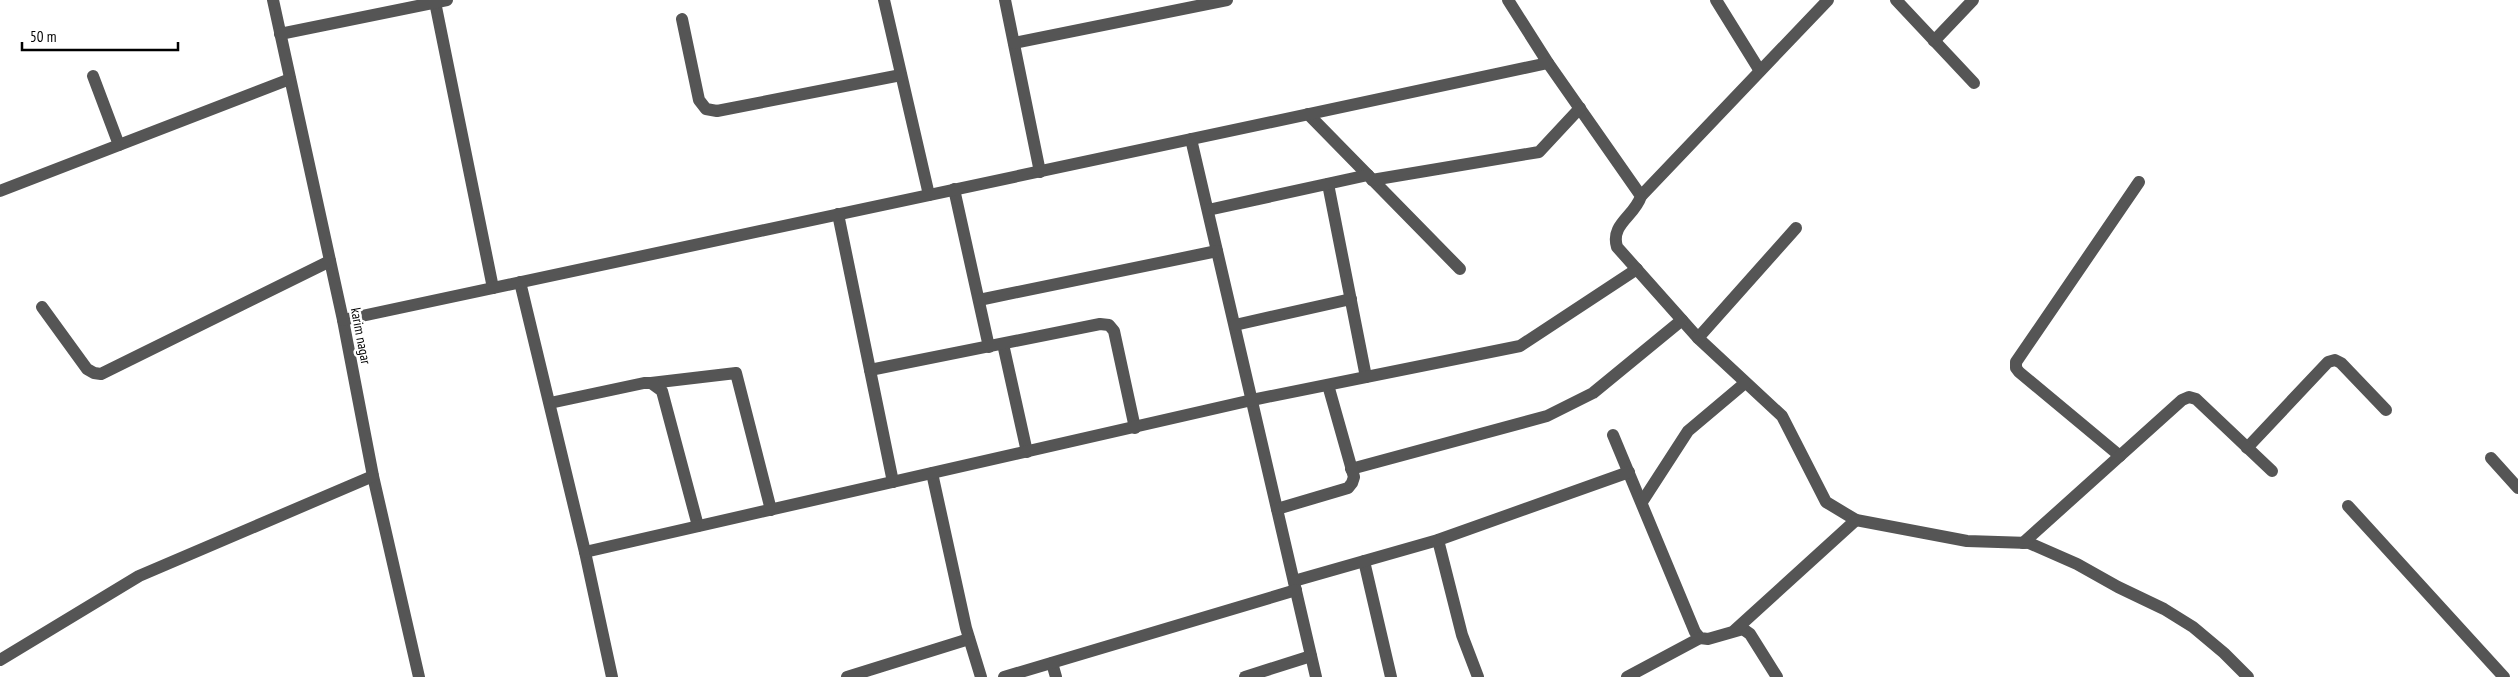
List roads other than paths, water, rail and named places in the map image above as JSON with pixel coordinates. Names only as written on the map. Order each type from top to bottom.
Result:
[{"type":"street","name":"karim nagar","points":[[273,0],[343,320],[373,476],[419,677]]},
{"type":"street","points":[[884,0],[929,195]]},
{"type":"street","points":[[1005,0],[1040,172]]},
{"type":"street","points":[[1014,43],[1227,0]]},
{"type":"street","points":[[1508,0],[1548,64],[1641,196]]},
{"type":"street","points":[[1716,0],[1760,71]]},
{"type":"street","points":[[1828,0],[1641,196],[1638,204],[1618,228],[1614,238],[1617,247],[1698,338],[1782,416],[1826,502],[1856,520],[1967,541],[2029,543],[2078,564],[2118,587],[2164,609],[2193,627],[2224,652],[2248,677]]},
{"type":"street","points":[[1896,0],[1974,84]]},
{"type":"street","points":[[1934,41],[1973,0]]},
{"type":"street","points":[[280,34],[441,1],[493,288]]},
{"type":"street","points":[[682,19],[699,100],[706,109],[717,111],[901,75]]},
{"type":"street","points":[[343,320],[1548,64]]},
{"type":"street","points":[[93,76],[119,145]]},
{"type":"street","points":[[0,191],[290,79]]},
{"type":"street","points":[[1208,210],[1328,184],[1539,152],[1580,108]]},
{"type":"street","points":[[1308,114],[1460,269]]},
{"type":"street","points":[[1191,139],[1316,677]]},
{"type":"street","points":[[2120,456],[2019,372],[2016,368],[2016,362],[2139,182]]},
{"type":"street","points":[[1328,184],[1366,377]]},
{"type":"street","points":[[954,190],[989,347]]},
{"type":"street","points":[[838,214],[893,482]]},
{"type":"street","points":[[1698,338],[1796,228]]},
{"type":"street","points":[[979,300],[1217,251]]},
{"type":"street","points":[[42,307],[88,369],[94,373],[102,374],[330,261]]},
{"type":"street","points":[[585,552],[1252,400],[1520,346],[1637,269]]},
{"type":"street","points":[[520,282],[585,552],[612,677]]},
{"type":"street","points":[[1234,325],[1351,299]]},
{"type":"street","points":[[1351,469],[1547,416],[1593,393],[1682,320]]},
{"type":"street","points":[[870,370],[1100,324],[1109,325],[1114,331],[1135,428]]},
{"type":"street","points":[[1003,344],[1027,452]]},
{"type":"street","points":[[2247,448],[2328,362],[2335,360],[2341,363],[2386,410]]},
{"type":"street","points":[[550,403],[651,383],[736,373],[770,510]]},
{"type":"street","points":[[651,383],[662,391],[698,526]]},
{"type":"street","points":[[1642,502],[1688,431],[1745,383]]},
{"type":"street","points":[[1277,510],[1348,488],[1352,483],[1351,469],[1328,385]]},
{"type":"street","points":[[2024,544],[2182,400],[2189,397],[2196,399],[2272,472]]},
{"type":"street","points":[[1613,435],[1700,638]]},
{"type":"street","points":[[2490,458],[2518,488]]},
{"type":"street","points":[[1004,677],[1295,586],[1364,561],[1438,540],[1629,472]]},
{"type":"street","points":[[932,473],[969,639],[981,677]]},
{"type":"street","points":[[0,660],[138,576],[373,476]]},
{"type":"street","points":[[2348,506],[2504,677]]},
{"type":"street","points":[[1735,630],[1856,520]]},
{"type":"street","points":[[1438,540],[1462,635],[1478,677]]},
{"type":"street","points":[[1364,561],[1391,677]]},
{"type":"street","points":[[1627,677],[1700,638],[1708,639],[1744,629],[1750,634],[1777,677]]},
{"type":"street","points":[[847,677],[969,639]]},
{"type":"street","points":[[1245,677],[1312,656]]},
{"type":"street","points":[[1052,663],[1056,677]]}]
